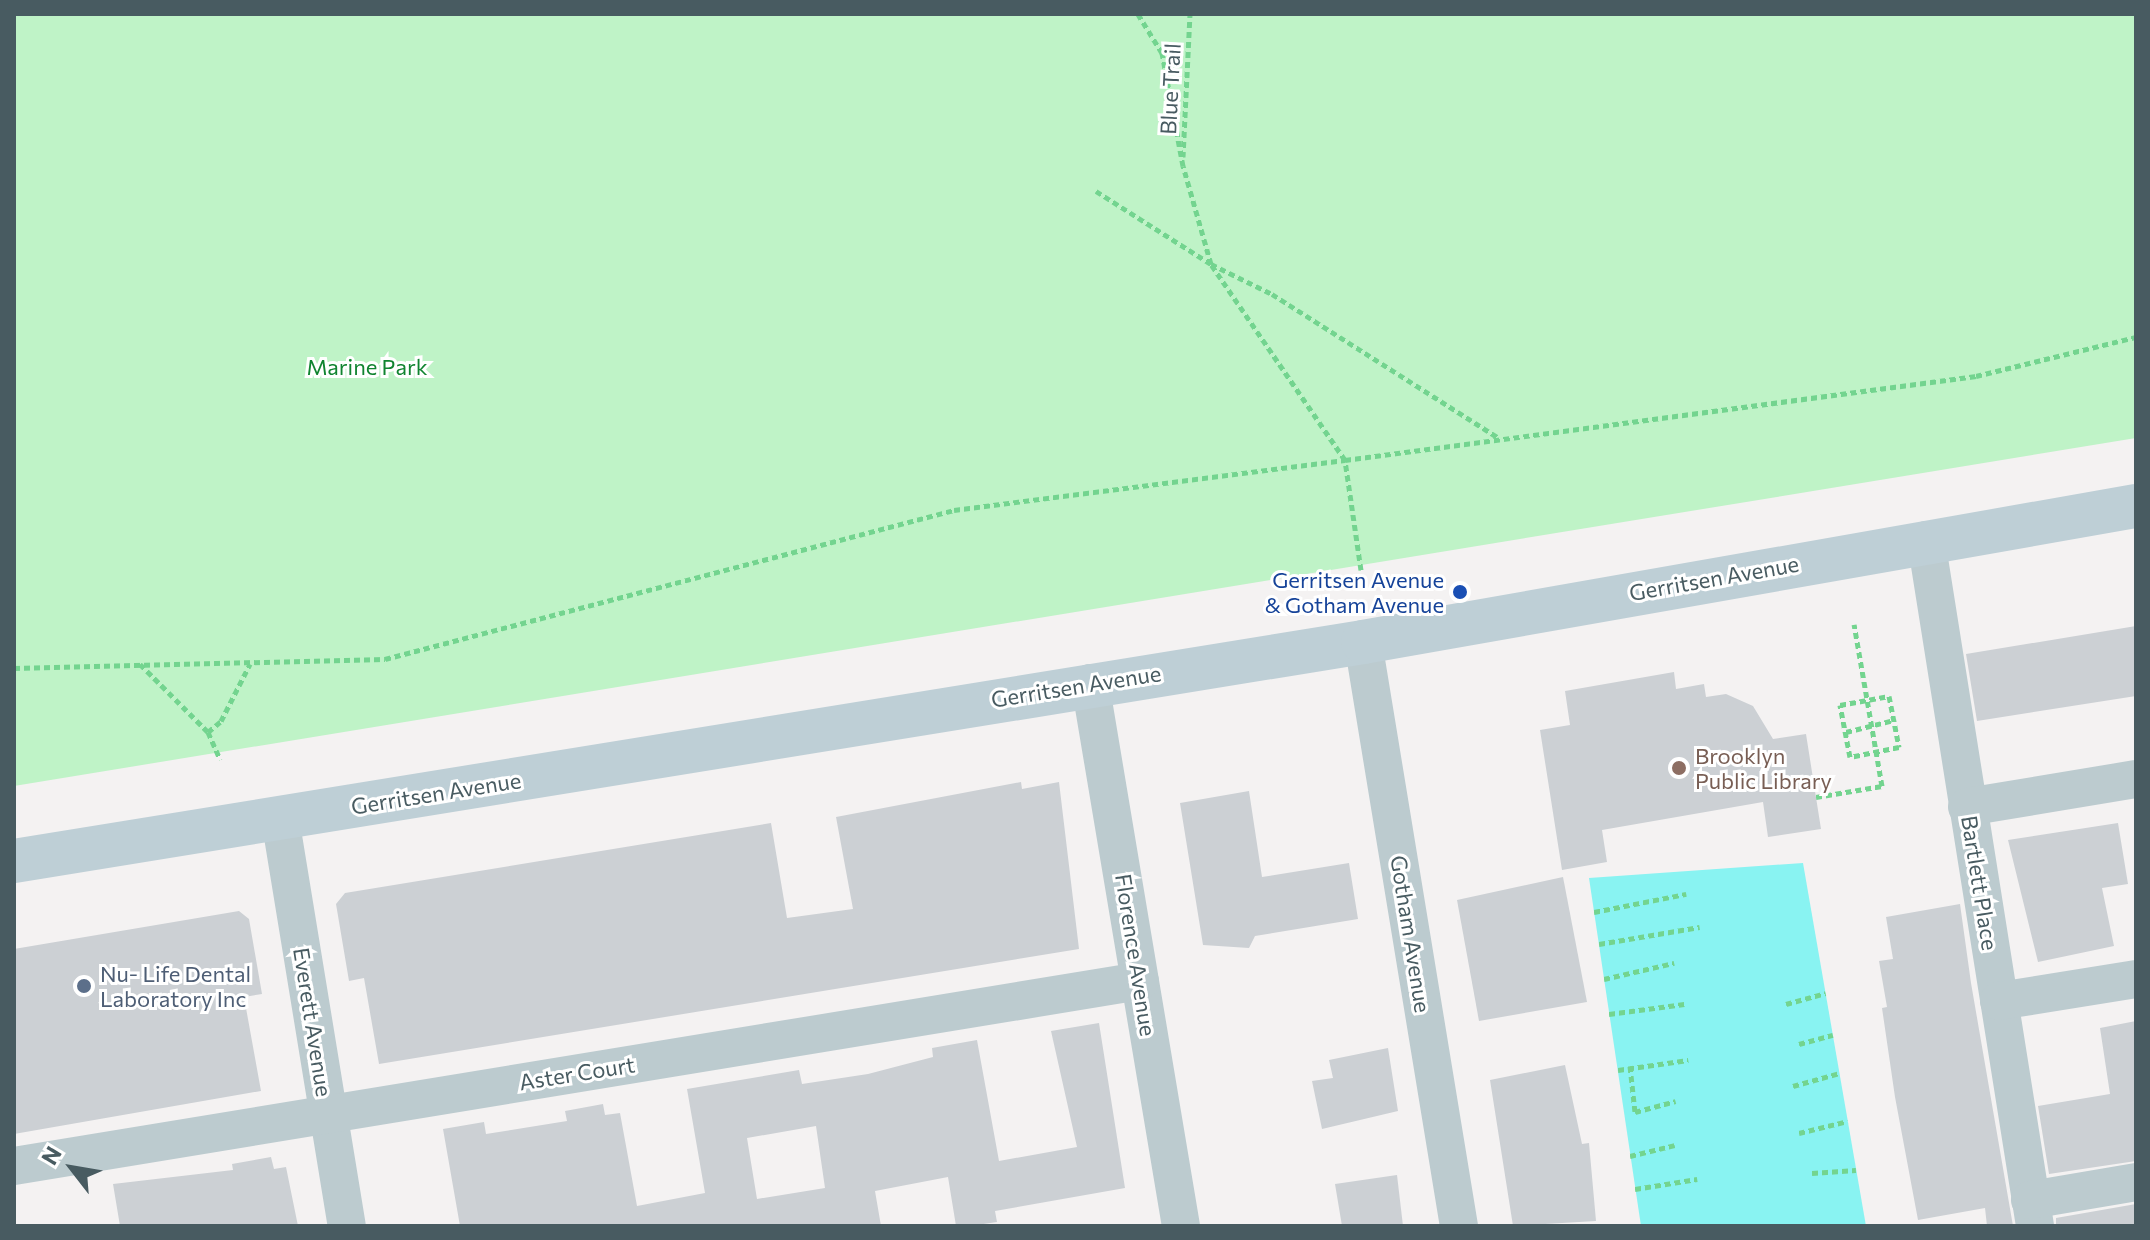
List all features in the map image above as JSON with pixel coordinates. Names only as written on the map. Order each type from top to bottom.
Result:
[{"type":"main road","name":"Gerritsen Avenue","points":[[14,861],[1090,683],[1363,642],[1926,540],[2136,506]]},
{"type":"street","name":"Bartlett Place","points":[[1926,540],[2032,1213]]},
{"type":"street","name":"Gotham Avenue","points":[[1363,642],[1459,1226]]},
{"type":"street","name":"Florence Avenue","points":[[1090,683],[1140,981],[1172,1225]]},
{"type":"street","points":[[1967,807],[2136,779]]},
{"type":"street","name":"Everett Avenue","points":[[280,818],[347,1226]]},
{"type":"street","points":[[1999,1001],[2136,979]]},
{"type":"street","name":"Aster Court","points":[[14,1166],[1140,981]]},
{"type":"street","points":[[2032,1213],[2136,1182]]},
{"type":"path","points":[[1138,14],[1162,53],[1183,166],[1211,264],[1345,460],[1361,570]]},
{"type":"path","name":"Blue Trail","points":[[1183,166],[1190,14]]},
{"type":"path","points":[[1096,191],[1211,264],[1272,294],[1497,437]]},
{"type":"path","points":[[14,668],[385,659],[954,510],[1976,376],[2136,337]]},
{"type":"path","points":[[1816,797],[1882,786],[1854,624]]},
{"type":"path","points":[[140,664],[208,732],[220,759]]},
{"type":"path","points":[[208,732],[221,721],[250,664]]},
{"type":"path","points":[[1889,696],[1894,720],[1899,747],[1850,757],[1840,705],[1889,696]]},
{"type":"path","points":[[1846,732],[1894,720]]},
{"type":"path","points":[[1594,912],[1686,894]]},
{"type":"path","points":[[1599,944],[1700,927]]},
{"type":"path","points":[[1604,979],[1674,963]]},
{"type":"path","points":[[1786,1004],[1826,993]]},
{"type":"path","points":[[1609,1014],[1684,1004]]},
{"type":"path","points":[[1799,1044],[1833,1035]]},
{"type":"path","points":[[1618,1070],[1688,1060]]},
{"type":"path","points":[[1630,1066],[1635,1112],[1676,1101]]},
{"type":"path","points":[[1793,1086],[1840,1073]]},
{"type":"path","points":[[1799,1133],[1848,1121]]},
{"type":"path","points":[[1630,1156],[1675,1145]]},
{"type":"path","points":[[1812,1173],[1856,1170]]},
{"type":"path","points":[[1635,1189],[1697,1179]]},
{"type":"green space","name":"Marine Park","points":[[14,14],[2136,14],[2136,438],[14,786]]},
{"type":"water","points":[[1803,863],[1866,1226],[1641,1226],[1589,878]]},
{"type":"building","points":[[2136,626],[2136,696],[1977,721],[1966,654]]},
{"type":"building","name":"Brooklyn Public Library","points":[[1674,672],[1676,689],[1704,684],[1706,697],[1726,694],[1753,706],[1773,739],[1806,734],[1821,829],[1768,837],[1763,802],[1602,830],[1607,862],[1562,870],[1540,730],[1570,725],[1565,691]]},
{"type":"building","points":[[1021,782],[1022,789],[1059,782],[1079,949],[379,1064],[364,978],[349,981],[336,904],[345,893],[771,823],[787,918],[853,909],[836,817]]},
{"type":"building","points":[[1249,791],[1262,877],[1349,863],[1358,919],[1255,936],[1249,948],[1203,945],[1180,803]]},
{"type":"building","points":[[2118,823],[2128,884],[2102,888],[2114,946],[2038,962],[2008,840]]},
{"type":"building","points":[[1563,877],[1587,1002],[1479,1021],[1457,900]]},
{"type":"building","points":[[1960,904],[2013,1226],[1987,1226],[1985,1208],[1918,1220],[1895,1097],[1882,1008],[1887,1007],[1879,961],[1893,959],[1886,917]]},
{"type":"building","points":[[239,911],[249,919],[262,994],[244,997],[261,1091],[14,1134],[14,949]]},
{"type":"building","points":[[2136,1021],[2136,1161],[2049,1174],[2038,1106],[2110,1094],[2100,1028]]},
{"type":"building","points":[[1099,1023],[1125,1188],[995,1211],[997,1222],[970,1226],[956,1226],[948,1177],[875,1191],[881,1226],[460,1226],[443,1129],[484,1122],[486,1134],[567,1121],[565,1111],[603,1104],[605,1115],[620,1113],[637,1206],[705,1193],[687,1089],[799,1070],[802,1084],[868,1074],[933,1057],[932,1048],[977,1040],[999,1161],[1077,1147],[1051,1031]],"holes":[[[816,1126],[825,1188],[757,1199],[747,1138]]]},
{"type":"building","points":[[1388,1048],[1398,1111],[1322,1129],[1312,1081],[1333,1078],[1329,1060]]},
{"type":"building","points":[[1565,1065],[1582,1144],[1589,1143],[1596,1221],[1513,1226],[1490,1080]]},
{"type":"building","points":[[271,1157],[274,1169],[286,1167],[298,1226],[120,1226],[113,1184],[233,1170],[232,1164]]},
{"type":"building","points":[[1397,1175],[1403,1226],[1342,1226],[1335,1184]]},
{"type":"building","points":[[2136,1204],[2136,1226],[2056,1226],[2056,1218]]},
{"type":"place","name":"Gerritsen Avenue & Gotham Avenue","points":[[1460,592]]},
{"type":"place","name":"Brooklyn Public Library","points":[[1679,768]]},
{"type":"place","name":"Nu- Life Dental Laboratory Inc","points":[[84,986]]}]
